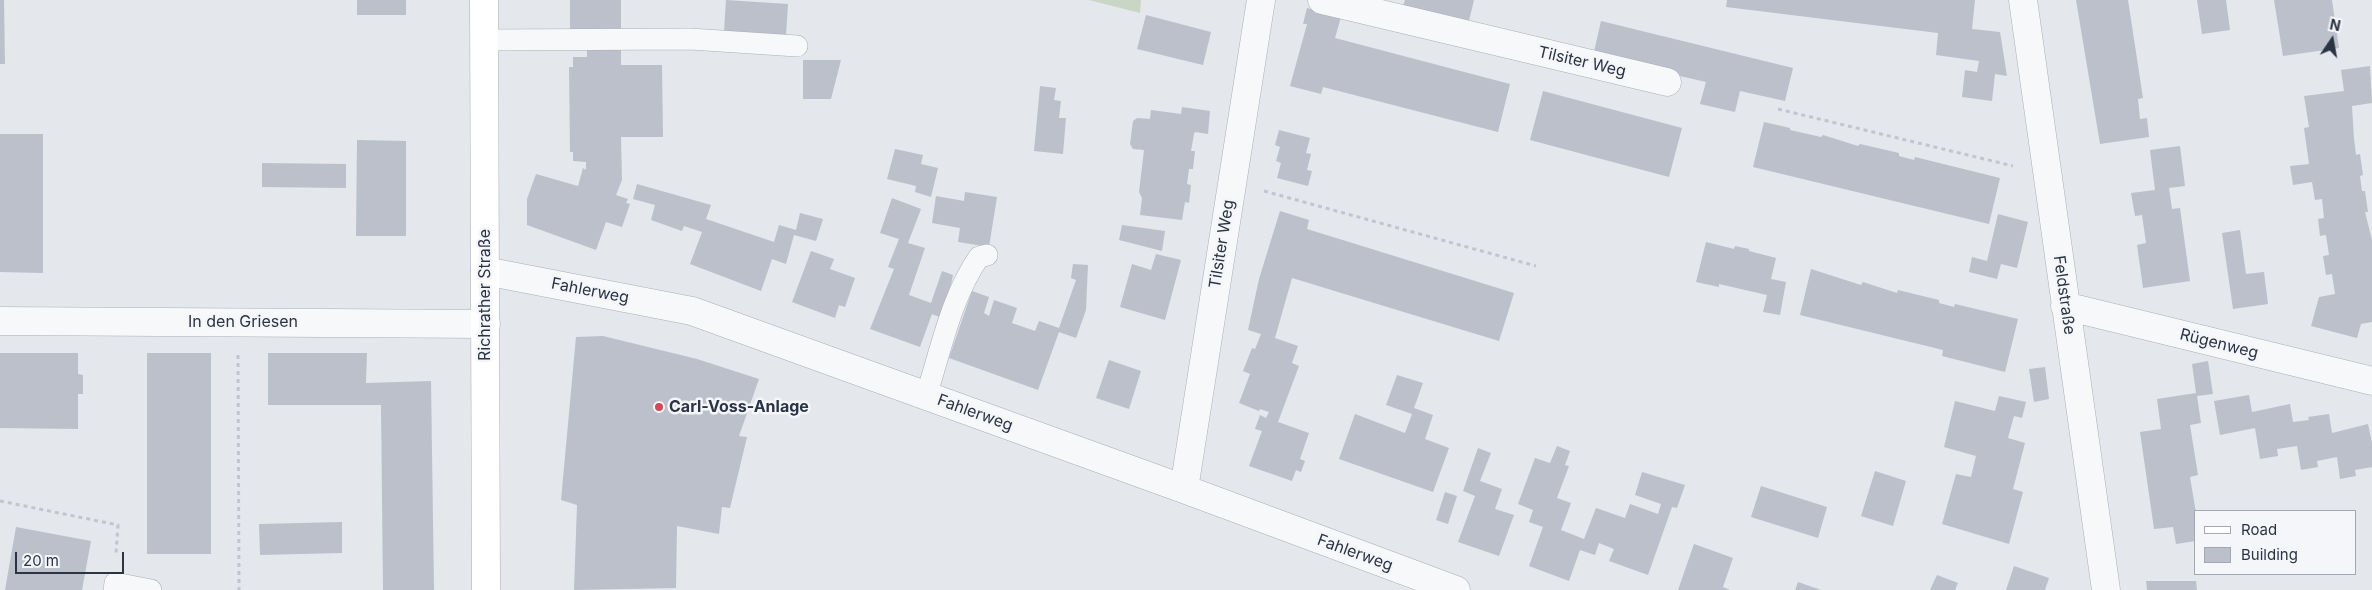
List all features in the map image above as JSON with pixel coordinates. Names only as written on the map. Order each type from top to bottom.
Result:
[{"type":"street","name":"Richrather Straße","points":[[484,0],[486,590]]},
{"type":"street","name":"Tilsiter Weg","points":[[1184,489],[1261,0]]},
{"type":"street","name":"Tilsiter Weg","points":[[1322,0],[1667,82]]},
{"type":"street","name":"Feldstraße","points":[[2023,0],[2106,590]]},
{"type":"street","name":"Fahlerweg","points":[[485,271],[692,311],[1184,489],[1456,590]]},
{"type":"street","name":"Rügenweg","points":[[2065,306],[2372,381]]},
{"type":"street","name":"In den Griesen","points":[[0,321],[486,324]]},
{"type":"lane","points":[[484,40],[690,39],[797,46]]},
{"type":"lane","points":[[926,396],[953,311],[969,272],[979,257],[987,256]]},
{"type":"lane","points":[[114,587],[151,590]]},
{"type":"path","points":[[1778,108],[2046,174]]},
{"type":"path","points":[[1232,182],[1536,266]]},
{"type":"path","points":[[238,322],[238,590]]},
{"type":"path","points":[[0,501],[118,525],[114,587]]},
{"type":"green space","points":[[1089,0],[1141,0],[1140,13]]},
{"type":"building","points":[[0,0],[4,0],[5,64],[0,64]]},
{"type":"building","points":[[357,0],[406,0],[406,15],[357,15]]},
{"type":"building","points":[[570,0],[621,0],[621,34],[570,34]]},
{"type":"building","points":[[726,0],[788,4],[786,35],[724,31]]},
{"type":"building","points":[[1405,0],[1474,0],[1468,25],[1402,9]]},
{"type":"building","points":[[1727,0],[1975,0],[1972,29],[2000,32],[2007,76],[1995,74],[1992,101],[1962,97],[1965,70],[1977,72],[1979,61],[1936,55],[1938,33],[1726,7]]},
{"type":"building","points":[[2076,0],[2128,0],[2143,98],[2138,99],[2140,119],[2147,118],[2149,137],[2100,144]]},
{"type":"building","points":[[2197,0],[2226,0],[2230,30],[2202,34]]},
{"type":"building","points":[[2274,0],[2332,0],[2339,48],[2283,56]]},
{"type":"building","points":[[1307,8],[1341,17],[1335,38],[1510,84],[1498,132],[1323,87],[1321,94],[1290,86],[1307,24],[1303,24]]},
{"type":"building","points":[[1146,15],[1211,32],[1203,65],[1137,49]]},
{"type":"building","points":[[1601,21],[1793,68],[1785,101],[1740,91],[1735,112],[1700,104],[1706,82],[1593,56]]},
{"type":"building","points":[[587,50],[621,50],[621,65],[662,65],[663,137],[621,137],[622,180],[616,195],[628,199],[626,203],[630,204],[622,227],[606,222],[596,250],[527,225],[527,199],[536,174],[578,186],[583,168],[586,170],[586,162],[573,161],[573,152],[570,152],[569,67],[573,67],[573,57],[587,57]]},
{"type":"building","points":[[803,60],[841,60],[831,99],[803,99]]},
{"type":"building","points":[[2370,66],[2372,103],[2352,106],[2356,155],[2360,154],[2363,175],[2360,176],[2362,191],[2365,191],[2368,212],[2365,212],[2372,240],[2372,322],[2361,324],[2357,338],[2311,326],[2319,297],[2335,294],[2332,274],[2326,275],[2323,256],[2329,255],[2326,235],[2320,236],[2318,219],[2324,218],[2322,199],[2315,200],[2312,182],[2293,185],[2290,166],[2309,164],[2304,128],[2309,127],[2304,96],[2344,91],[2341,70]]},
{"type":"building","points":[[1040,86],[1056,88],[1054,100],[1061,101],[1059,118],[1066,118],[1063,154],[1034,151]]},
{"type":"building","points":[[1543,91],[1682,128],[1669,177],[1530,140]]},
{"type":"building","points":[[1182,107],[1210,111],[1208,134],[1195,132],[1194,134],[1191,151],[1195,151],[1193,169],[1189,169],[1187,184],[1191,185],[1189,203],[1185,202],[1182,220],[1140,215],[1142,198],[1139,192],[1144,150],[1133,149],[1130,144],[1133,121],[1137,118],[1150,119],[1151,110],[1181,114]]},
{"type":"building","points":[[1764,122],[1821,137],[1823,135],[1858,146],[1860,144],[1899,153],[1899,156],[1914,160],[1915,157],[2000,178],[1989,224],[1753,167]]},
{"type":"building","points":[[1279,130],[1310,138],[1306,153],[1311,154],[1307,170],[1312,171],[1308,186],[1277,178],[1281,163],[1276,161],[1280,147],[1275,145]]},
{"type":"building","points":[[0,134],[43,134],[43,273],[0,272]]},
{"type":"building","points":[[357,140],[406,141],[406,236],[356,236]]},
{"type":"building","points":[[2180,146],[2185,186],[2169,188],[2172,209],[2180,208],[2190,281],[2143,288],[2137,245],[2146,243],[2142,215],[2135,216],[2131,193],[2155,190],[2150,150]]},
{"type":"building","points":[[895,149],[923,155],[921,164],[938,168],[931,197],[915,192],[916,186],[887,179]]},
{"type":"building","points":[[262,163],[346,164],[346,188],[262,187]]},
{"type":"building","points":[[637,184],[711,205],[706,219],[774,242],[779,225],[796,230],[800,213],[823,219],[816,241],[794,235],[786,264],[772,259],[761,291],[690,264],[702,232],[684,226],[682,231],[651,220],[655,205],[633,199]]},
{"type":"building","points":[[965,192],[997,197],[989,247],[958,242],[960,228],[932,223],[936,196],[964,201]]},
{"type":"building","points":[[892,198],[921,209],[908,243],[925,248],[909,295],[931,303],[942,271],[953,275],[944,319],[932,314],[920,347],[870,329],[894,269],[888,267],[899,239],[880,233]]},
{"type":"building","points":[[1280,211],[1309,220],[1307,229],[1514,293],[1499,341],[1292,278],[1275,338],[1298,346],[1292,363],[1299,366],[1278,422],[1309,433],[1300,459],[1305,461],[1301,472],[1296,470],[1292,481],[1249,466],[1262,431],[1255,429],[1260,415],[1266,418],[1269,412],[1260,409],[1259,411],[1239,403],[1250,374],[1243,371],[1252,348],[1255,349],[1261,334],[1248,330],[1259,279]]},
{"type":"building","points":[[1998,214],[2028,222],[2017,268],[2001,264],[1997,279],[1969,272],[1972,257],[1987,261]]},
{"type":"building","points":[[1122,225],[1165,231],[1162,251],[1119,240]]},
{"type":"building","points":[[2240,230],[2246,274],[2264,272],[2268,304],[2233,309],[2222,233]]},
{"type":"building","points":[[1706,242],[1734,249],[1735,246],[1749,249],[1749,251],[1776,258],[1771,279],[1786,282],[1780,315],[1763,312],[1767,295],[1719,284],[1719,287],[1696,282]]},
{"type":"building","points":[[811,251],[834,259],[830,269],[855,278],[845,307],[839,305],[835,318],[792,302]]},
{"type":"building","points":[[1156,254],[1181,260],[1165,320],[1120,307],[1132,264],[1151,270]]},
{"type":"building","points":[[1073,264],[1088,265],[1086,310],[1076,338],[1059,332],[1038,390],[949,358],[972,291],[989,297],[984,313],[989,316],[994,300],[1017,308],[1012,323],[1035,331],[1039,321],[1059,328],[1076,280],[1071,278]]},
{"type":"building","points":[[1811,269],[1861,285],[1863,282],[1897,293],[1898,290],[1939,300],[1939,303],[1954,307],[1955,304],[2018,319],[2005,372],[1942,356],[1943,350],[1800,315]]},
{"type":"building","name":"Carl-Voss-Anlage","points":[[603,336],[697,359],[759,379],[739,436],[747,437],[730,508],[722,507],[719,534],[677,526],[676,588],[574,590],[577,505],[561,500],[576,337]]},
{"type":"building","points":[[0,353],[78,353],[78,374],[83,375],[83,394],[78,394],[78,429],[0,428]]},
{"type":"building","points":[[147,353],[211,353],[211,554],[147,554]]},
{"type":"building","points":[[268,353],[367,353],[366,383],[431,381],[434,590],[383,590],[381,405],[268,405]]},
{"type":"building","points":[[1109,360],[1141,371],[1129,409],[1096,398]]},
{"type":"building","points":[[2208,361],[2213,394],[2197,396],[2201,423],[2190,425],[2198,475],[2190,477],[2196,510],[2194,541],[2176,544],[2173,527],[2154,529],[2140,432],[2161,429],[2157,399],[2196,393],[2192,364]]},
{"type":"building","points":[[2045,367],[2049,399],[2034,402],[2029,369]]},
{"type":"building","points":[[1397,375],[1423,383],[1414,408],[1433,415],[1425,439],[1449,448],[1433,492],[1339,459],[1355,414],[1405,433],[1412,414],[1386,405]]},
{"type":"building","points":[[2249,395],[2252,412],[2290,404],[2293,422],[2309,420],[2308,417],[2329,414],[2332,433],[2368,424],[2372,443],[2372,467],[2355,470],[2356,476],[2340,479],[2337,457],[2317,461],[2318,467],[2301,470],[2297,446],[2277,449],[2278,456],[2260,459],[2255,428],[2220,435],[2214,401]]},
{"type":"building","points":[[1999,396],[2026,402],[2022,418],[2014,416],[2008,438],[2025,443],[2013,489],[2023,492],[2009,544],[1942,524],[1956,474],[1971,477],[1976,456],[1944,447],[1955,401],[1995,411]]},
{"type":"building","points":[[1557,446],[1570,451],[1565,465],[1569,466],[1557,498],[1571,503],[1561,530],[1584,539],[1596,508],[1625,518],[1630,504],[1658,514],[1661,504],[1635,495],[1642,472],[1685,485],[1677,508],[1672,507],[1648,575],[1609,561],[1614,549],[1599,543],[1595,555],[1580,550],[1569,581],[1529,566],[1543,527],[1529,522],[1533,510],[1518,504],[1535,458],[1550,463]]},
{"type":"building","points":[[1478,448],[1491,453],[1480,481],[1502,489],[1495,509],[1514,515],[1499,556],[1458,542],[1475,496],[1463,491]]},
{"type":"building","points":[[1875,471],[1906,481],[1893,526],[1861,516]]},
{"type":"building","points":[[1761,486],[1827,507],[1818,538],[1751,517]]},
{"type":"building","points":[[1445,492],[1457,496],[1448,524],[1436,520]]},
{"type":"building","points":[[342,522],[342,553],[260,555],[259,524]]},
{"type":"building","points":[[16,527],[91,541],[82,590],[5,590]]},
{"type":"building","points":[[1694,544],[1733,558],[1723,587],[1730,590],[1678,590]]},
{"type":"building","points":[[2014,566],[2049,578],[2045,590],[2006,590]]},
{"type":"building","points":[[1937,575],[1958,583],[1955,590],[1930,590]]},
{"type":"building","points":[[2146,581],[2196,581],[2197,590],[2147,590]]},
{"type":"building","points":[[1798,582],[1821,590],[1795,590]]},
{"type":"place","name":"Carl-Voss-Anlage","points":[[659,407]]}]
